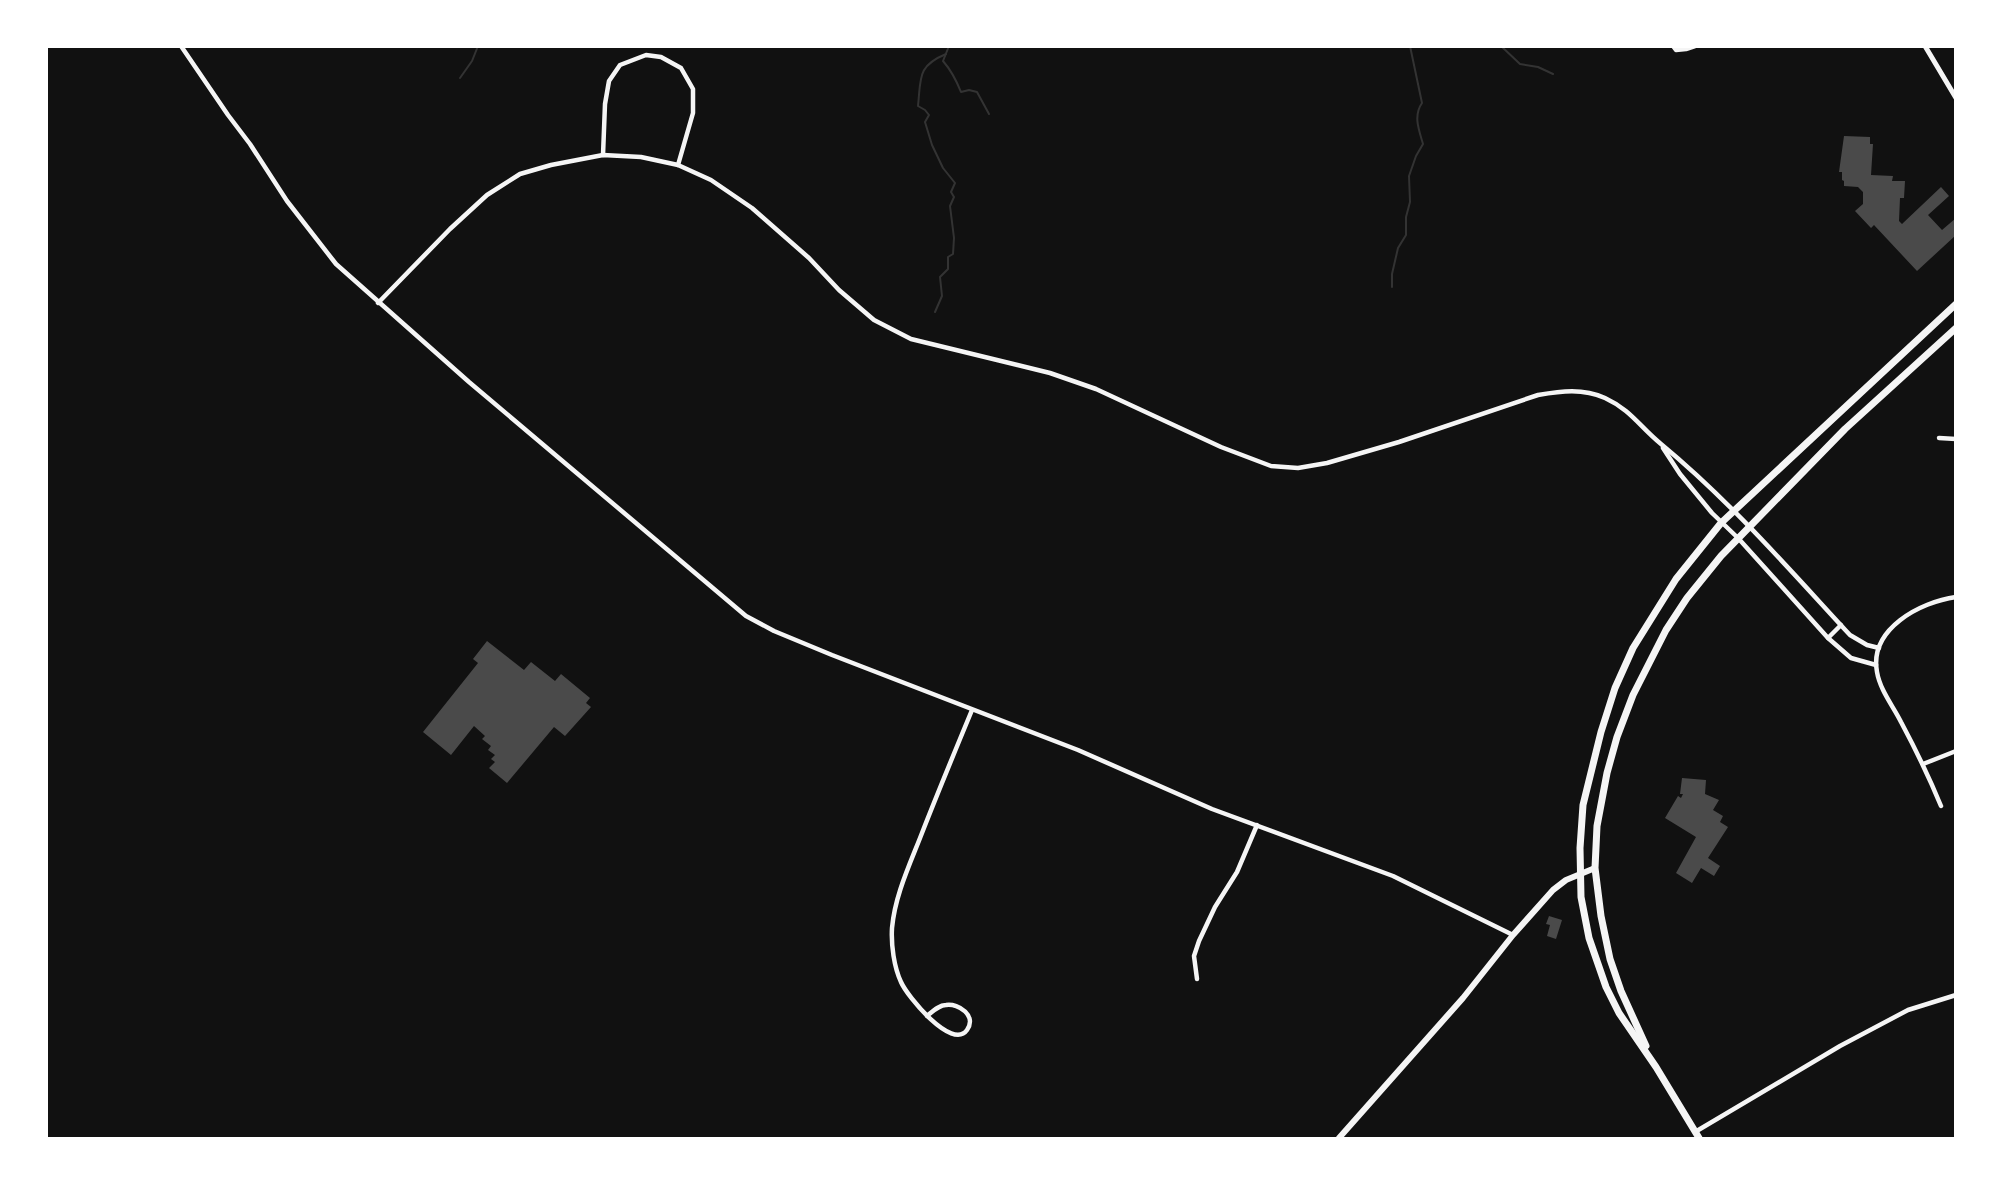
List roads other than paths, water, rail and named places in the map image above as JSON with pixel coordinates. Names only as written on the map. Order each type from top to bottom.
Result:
[{"type":"main road","points":[[1697,1135],[1606,987],[1585,919],[1580,873],[1583,805],[1615,688],[1633,648],[1650,619],[1676,579],[1721,523],[1956,304]]},
{"type":"main road","points":[[1656,1067],[1628,1008],[1610,959],[1601,916],[1595,868],[1596,835],[1607,773],[1617,737],[1633,695],[1653,654],[1687,598],[1721,555],[1845,429],[1956,328]]},
{"type":"main road","points":[[1339,1138],[1463,998],[1553,890],[1566,880],[1595,868]]},
{"type":"street","points":[[181,46],[287,201],[336,264],[469,382],[746,616],[774,631],[832,655],[1078,750],[1198,803],[1393,876],[1514,935]]},
{"type":"street","points":[[1673,46],[1676,50],[1686,50],[1695,46]]},
{"type":"street","points":[[1925,46],[1956,99]]},
{"type":"street","points":[[603,155],[605,104],[609,81],[620,65],[646,56],[661,57],[681,68],[693,89],[693,113],[678,165]]},
{"type":"street","points":[[378,303],[450,229],[496,190],[520,174],[551,165],[603,155],[641,157],[678,165],[711,180],[752,208],[874,320],[911,339],[1078,382],[1221,447],[1270,466],[1298,468],[1327,463],[1538,396],[1574,390],[1590,394],[1617,405],[1631,414],[1750,526],[1841,625],[1858,640],[1879,648]]},
{"type":"street","points":[[1939,438],[1956,439]]},
{"type":"street","points":[[1661,444],[1680,474],[1721,523],[1738,538],[1828,638],[1851,658],[1876,665]]},
{"type":"street","points":[[1941,806],[1923,764],[1882,687],[1876,665],[1879,648],[1892,627],[1917,609],[1941,599],[1956,597]]},
{"type":"street","points":[[1828,638],[1841,625]]},
{"type":"street","points":[[927,1016],[942,1005],[949,1004],[963,1009],[970,1022],[968,1029],[962,1035],[943,1030],[927,1016],[907,995],[896,965],[892,930],[906,872],[972,710]]},
{"type":"street","points":[[1923,764],[1956,751]]},
{"type":"street","points":[[1197,979],[1194,956],[1199,941],[1215,907],[1237,872],[1257,825]]},
{"type":"street","points":[[1697,1135],[1840,1046],[1908,1010],[1956,995]]},
{"type":"waterway","points":[[460,78],[472,61],[478,46]]},
{"type":"waterway","points":[[949,46],[943,61],[961,92],[969,90],[977,92],[989,114]]},
{"type":"waterway","points":[[1392,287],[1392,274],[1398,248],[1406,235],[1406,217],[1410,202],[1409,176],[1423,144],[1417,118],[1422,103],[1410,46]]},
{"type":"waterway","points":[[1501,46],[1520,64],[1538,67],[1553,74]]},
{"type":"waterway","points":[[935,312],[942,296],[940,277],[948,269],[948,257],[953,254],[954,238],[950,206],[954,197],[951,192],[955,183],[943,168],[932,145],[925,122],[929,115],[918,106],[922,74],[925,68],[946,54]]}]
